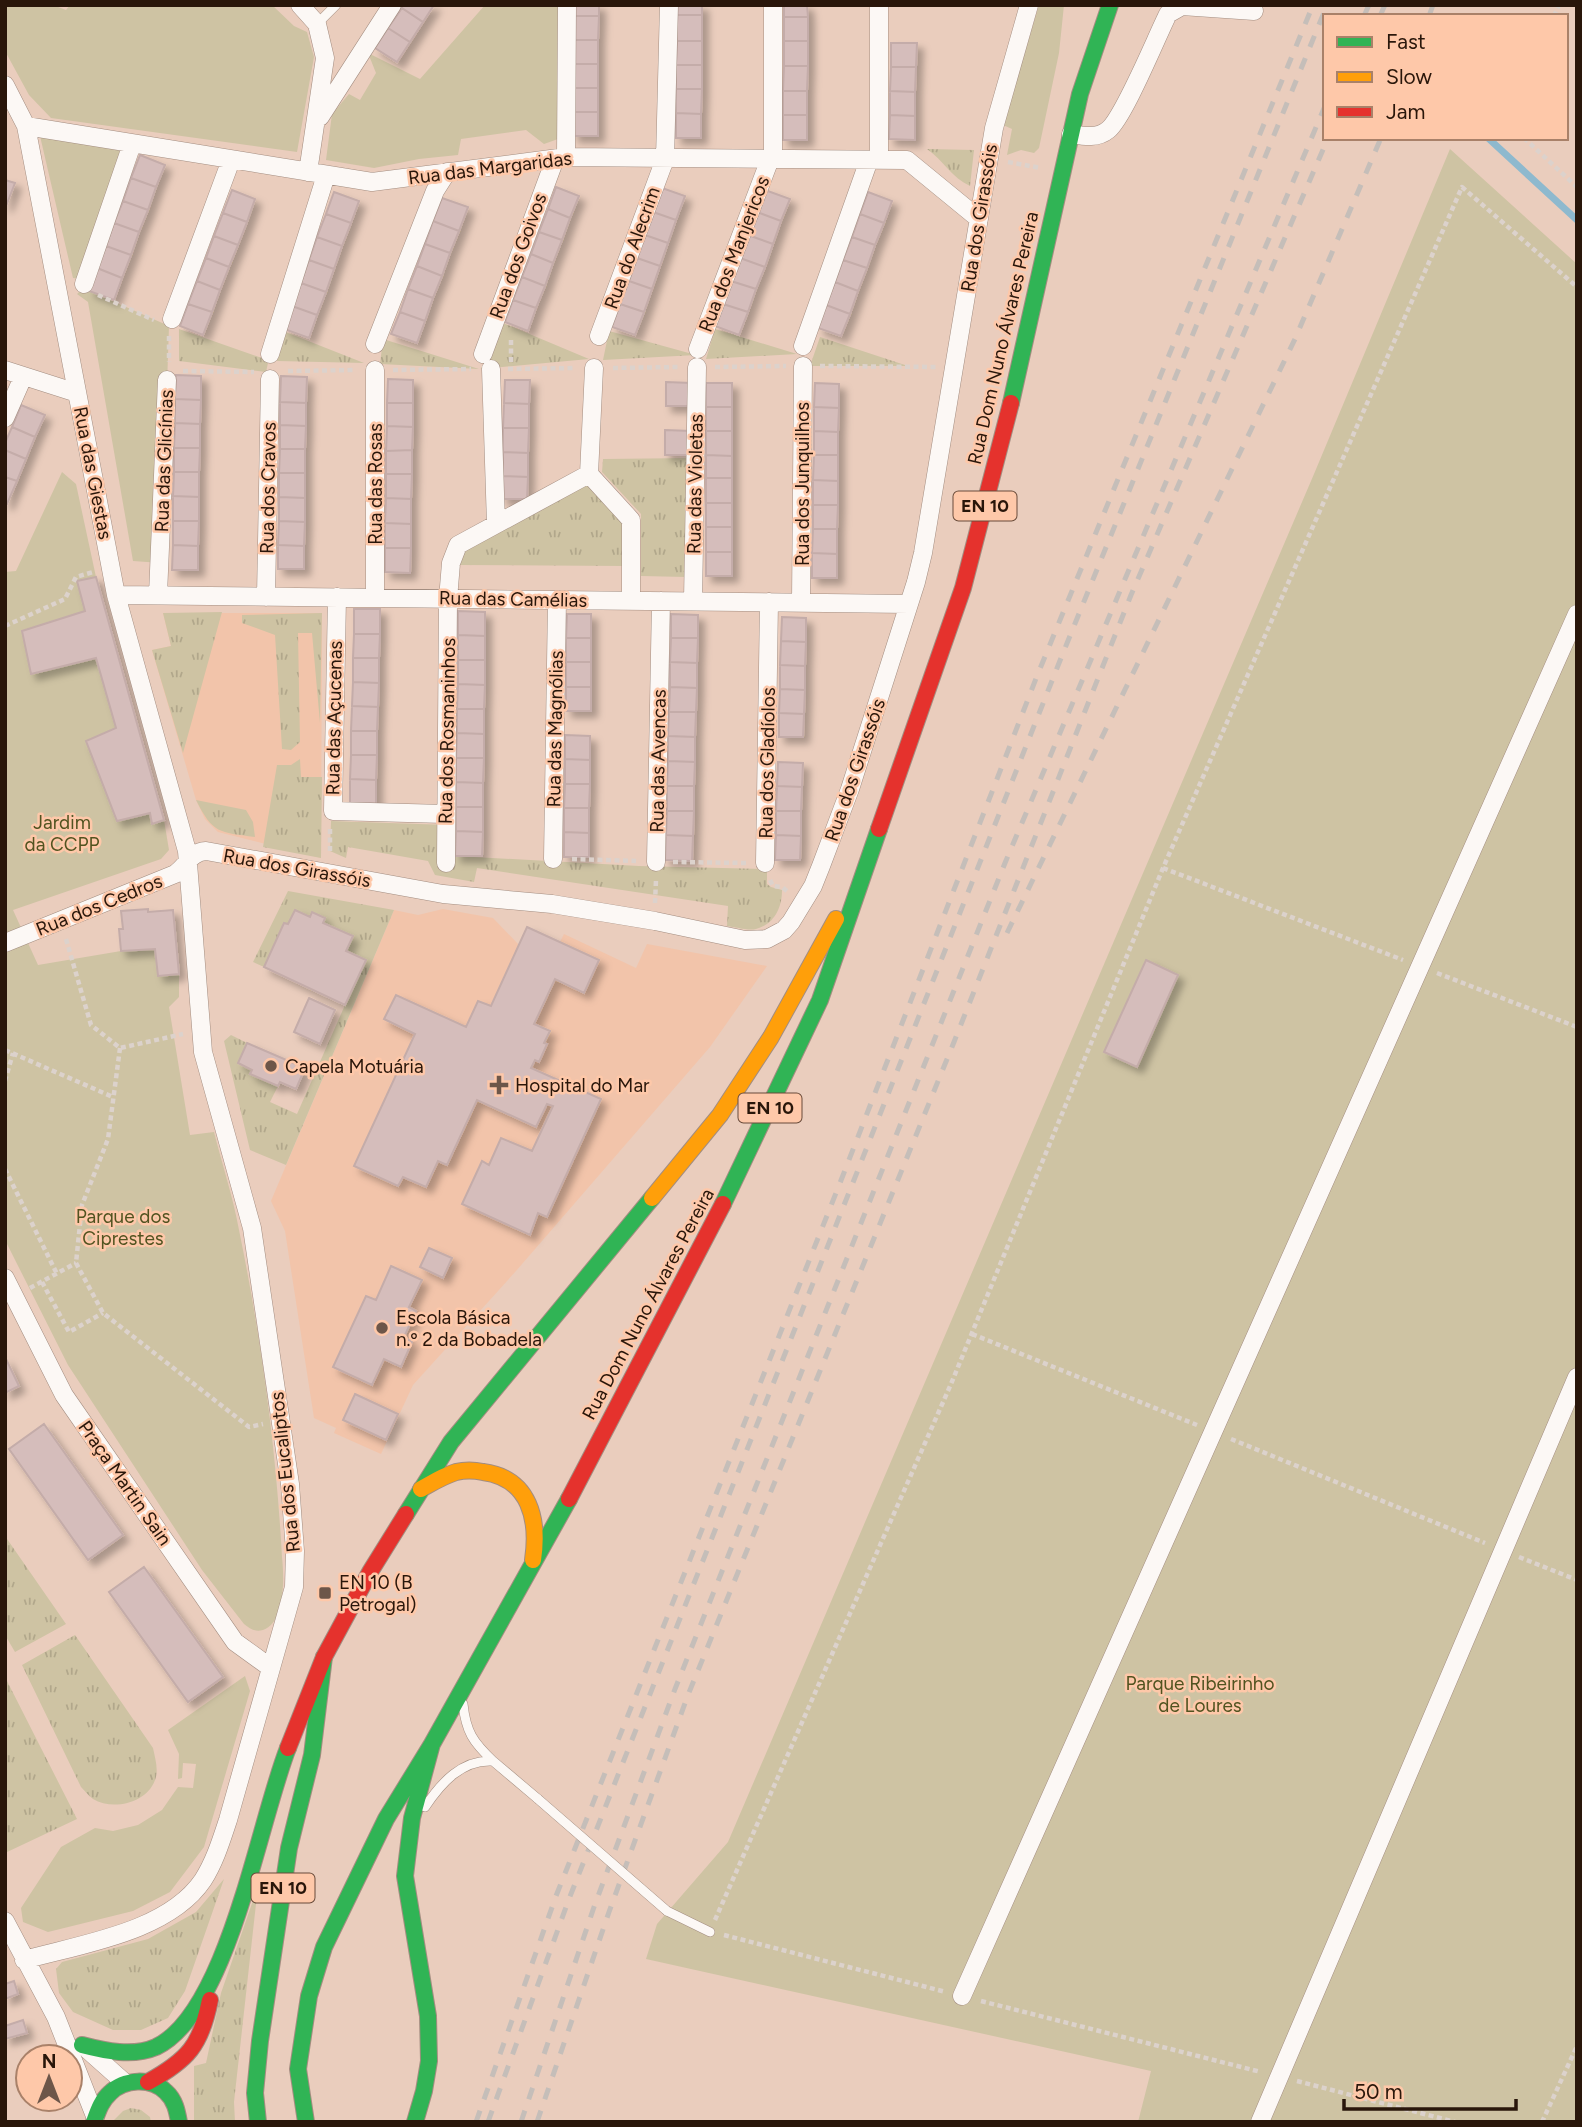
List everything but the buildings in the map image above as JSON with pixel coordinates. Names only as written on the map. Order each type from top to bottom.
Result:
[{"type":"main road","name":"Rua Dom Nuno Álvares Pereira","points":[[432,1744],[530,1573],[744,1164],[821,1000],[963,588],[999,455],[1080,94],[1110,5]]},
{"type":"main road","name":"Rua Dom Nuno Álvares Pereira","points":[[1080,94],[1088,18]]},
{"type":"main road","name":"Rua Dom Nuno Álvares Pereira","points":[[324,1657],[419,1489],[451,1442],[720,1115],[771,1037],[865,867]]},
{"type":"main road","name":"EN 10","points":[[419,1489],[458,1471],[490,1471],[519,1488],[533,1512],[536,1532],[537,1542],[530,1573]]},
{"type":"main road","name":"EN 10","points":[[148,2082],[189,2056],[206,2024],[215,1975],[253,1869],[285,1755],[324,1657]]},
{"type":"main road","name":"EN 10","points":[[258,2122],[255,2093],[260,2041],[289,1847],[312,1755],[324,1657]]},
{"type":"main road","name":"EN 10","points":[[415,2122],[424,2091],[429,2050],[428,2015],[405,1876],[412,1818],[432,1744]]},
{"type":"main road","name":"EN 10","points":[[306,2122],[298,2069],[309,1996],[324,1947],[386,1819],[432,1744]]},
{"type":"main road","points":[[84,2046],[124,2053],[155,2047],[171,2037],[193,2014],[215,1975]]},
{"type":"main road","points":[[95,2119],[101,2101],[110,2091],[124,2082],[148,2082],[164,2090],[175,2102],[179,2122]]},
{"type":"street","points":[[270,354],[317,174],[316,124],[325,58],[317,24],[300,5]]},
{"type":"street","points":[[316,124],[391,5]]},
{"type":"street","name":"Rua dos Goivos","points":[[496,524],[487,361],[560,158],[567,5]]},
{"type":"street","name":"Rua do Alecrim","points":[[599,337],[665,159],[670,5]]},
{"type":"street","points":[[772,159],[774,5]]},
{"type":"street","points":[[803,346],[874,160],[879,5]]},
{"type":"street","name":"Rua dos Girassóis","points":[[188,860],[206,851],[443,894],[552,904],[756,941],[767,939],[784,930],[803,904],[821,866],[850,789],[923,553],[994,128],[1029,5]]},
{"type":"street","points":[[1071,134],[1091,137],[1109,130],[1170,10],[1182,6],[1254,11]]},
{"type":"street","name":"Rua das Giestas","points":[[5,85],[26,126],[116,595],[188,860]]},
{"type":"street","name":"Rua das Margaridas","points":[[26,126],[372,182],[560,158],[907,160],[979,219]]},
{"type":"street","points":[[84,284],[132,144]]},
{"type":"street","name":"Rua dos Manjericos","points":[[698,358],[772,159]]},
{"type":"street","points":[[168,323],[231,160]]},
{"type":"street","points":[[375,344],[435,191],[447,172]]},
{"type":"street","name":"Rua das Violetas","points":[[693,601],[698,358]]},
{"type":"street","name":"Rua dos Junquilhos","points":[[801,602],[803,366]]},
{"type":"street","points":[[594,368],[589,474],[631,520],[631,600]]},
{"type":"street","points":[[5,370],[77,393]]},
{"type":"street","name":"Rua das Rosas","points":[[375,370],[375,598]]},
{"type":"street","name":"Rua dos Cravos","points":[[266,597],[268,375]]},
{"type":"street","name":"Rua das Glicínias","points":[[159,595],[168,376]]},
{"type":"street","points":[[5,418],[23,377]]},
{"type":"street","points":[[496,524],[589,474]]},
{"type":"street","name":"Rua dos Rosmaninhos","points":[[446,863],[448,598],[451,563],[458,545],[496,524]]},
{"type":"street","name":"Rua das Camélias","points":[[116,595],[909,604]]},
{"type":"street","name":"Rua das Açucenas","points":[[337,597],[333,811],[445,814]]},
{"type":"street","name":"Rua das Magnólias","points":[[553,859],[557,600]]},
{"type":"street","name":"Rua das Avencas","points":[[656,862],[661,601]]},
{"type":"street","name":"Rua dos Gladíolos","points":[[765,863],[769,602]]},
{"type":"street","points":[[962,1996],[1577,614]]},
{"type":"street","name":"Rua dos Cedros","points":[[5,943],[175,874],[188,860]]},
{"type":"street","name":"Rua dos Eucaliptos","points":[[24,1960],[145,1924],[168,1912],[191,1894],[202,1881],[218,1849],[294,1587],[293,1513],[252,1228],[203,1052],[188,860]]},
{"type":"street","name":"Praça Martin Sain","points":[[5,1279],[64,1395],[235,1642],[271,1668]]},
{"type":"street","points":[[1260,2122],[1577,1377]]},
{"type":"street","points":[[5,1921],[56,2017],[95,2119]]},
{"type":"street","points":[[56,2017],[80,2043]]},
{"type":"street","points":[[84,2047],[124,2082]]},
{"type":"lane","points":[[317,24],[335,5]]},
{"type":"lane","points":[[462,1690],[465,1720],[472,1741],[667,1911],[710,1932]]},
{"type":"lane","points":[[407,1847],[438,1788],[461,1768],[483,1761],[493,1761]]},
{"type":"path","points":[[1526,140],[1577,187]]},
{"type":"path","points":[[1004,162],[1063,172]]},
{"type":"path","points":[[1455,2122],[710,1932],[972,1334],[1163,867],[1462,187],[1577,287]]},
{"type":"path","points":[[84,284],[83,288],[168,323]]},
{"type":"path","name":"Rua das Glicínias","points":[[168,323],[168,376]]},
{"type":"path","points":[[168,376],[268,375]]},
{"type":"path","points":[[5,626],[65,599],[76,577]]},
{"type":"path","points":[[655,921],[656,862]]},
{"type":"path","name":"Rua dos Gladíolos","points":[[765,863],[769,867],[771,884],[782,887],[803,904]]},
{"type":"path","points":[[1163,867],[1577,1027]]},
{"type":"path","points":[[61,920],[91,1025],[120,1048]]},
{"type":"path","points":[[120,1048],[201,1030]]},
{"type":"path","points":[[120,1048],[108,1139],[82,1205],[76,1263],[103,1313],[249,1427],[281,1420]]},
{"type":"path","points":[[5,1049],[113,1097]]},
{"type":"path","points":[[5,1081],[13,1053]]},
{"type":"path","points":[[5,1169],[57,1273]]},
{"type":"path","points":[[76,1263],[42,1282],[69,1332],[103,1313]]},
{"type":"path","points":[[972,1334],[1577,1580]]},
{"type":"path","points":[[1542,2122],[1577,2046]]},
{"type":"shaded area","points":[[163,613],[322,613],[321,858],[218,832],[205,819],[196,800],[152,650],[171,646]]},
{"type":"shaded area","name":"Hospital do Mar","points":[[443,909],[493,918],[519,945],[560,942],[564,934],[636,968],[647,944],[767,966],[710,1047],[516,1271],[413,1385],[381,1454],[334,1433],[336,1428],[314,1418],[285,1231],[271,1201],[394,910],[418,915]]},
{"type":"green space","points":[[5,5],[53,5],[66,10],[70,5],[272,5],[294,26],[307,32],[314,57],[297,152],[51,118],[29,95],[5,51]]},
{"type":"green space","points":[[485,5],[562,5],[558,139],[544,144],[526,130],[461,139],[458,155],[374,168],[326,160],[332,114],[349,94],[360,100],[376,73],[368,53],[420,79]]},
{"type":"green space","points":[[1039,5],[1064,5],[1059,53],[1039,148],[1034,153],[1021,150],[1007,155],[1012,129],[1003,125]]},
{"type":"green space","points":[[40,136],[124,150],[80,279],[73,278]]},
{"type":"green space","points":[[927,149],[974,150],[970,186],[958,178]]},
{"type":"green space","name":"Parque Ribeirinho de Loures","points":[[1450,149],[1577,264],[1577,2122],[1138,2122],[1151,2071],[646,1959],[657,1924],[728,1842],[1314,474]]},
{"type":"green space","points":[[83,288],[169,326],[161,563],[133,561],[88,302],[77,294]]},
{"type":"green space","points":[[503,323],[589,359],[481,369]]},
{"type":"green space","points":[[179,329],[262,358],[270,354],[266,372],[179,361]]},
{"type":"green space","points":[[715,329],[797,354],[706,359]]},
{"type":"green space","points":[[283,331],[364,363],[277,361]]},
{"type":"green space","points":[[609,331],[696,355],[603,360]]},
{"type":"green space","points":[[820,337],[908,366],[810,366]]},
{"type":"green space","points":[[383,339],[479,369],[380,364]]},
{"type":"green space","points":[[691,458],[686,577],[641,576],[641,514],[602,472],[603,459]]},
{"type":"green space","name":"Parque dos Ciprestes","points":[[62,472],[76,484],[96,577],[77,582],[85,611],[22,631],[31,673],[96,658],[116,728],[86,741],[150,813],[153,823],[164,820],[169,850],[161,859],[13,910],[38,965],[121,951],[155,949],[179,974],[179,997],[169,1007],[190,1135],[214,1132],[237,1218],[266,1392],[276,1475],[283,1586],[276,1618],[271,1625],[260,1631],[244,1624],[202,1570],[68,1365],[5,1240],[5,572],[16,571]]},
{"type":"green space","points":[[588,479],[626,520],[625,566],[456,565],[460,549]]},
{"type":"green space","points":[[222,612],[183,753],[152,650],[171,646],[163,613]]},
{"type":"green space","points":[[322,613],[320,723],[312,633],[298,633],[300,742],[291,750],[282,749],[275,635],[242,623],[242,615]]},
{"type":"green space","points":[[300,759],[301,777],[322,777],[321,858],[263,847],[277,765],[291,765]]},
{"type":"green space","points":[[196,800],[246,810],[253,822],[255,837],[218,829],[207,819]]},
{"type":"green space","points":[[331,821],[448,825],[450,856],[639,866],[767,869],[767,884],[782,890],[781,903],[773,919],[763,927],[749,930],[727,926],[728,906],[477,868],[474,882],[435,875],[428,861],[348,847],[346,858],[330,851]]},
{"type":"green space","points":[[288,891],[394,910],[286,1165],[250,1150],[224,1041],[231,1035],[247,1043],[238,1064],[252,1070],[251,1074],[278,1086],[270,1102],[297,1114],[345,1005],[346,951],[353,937],[323,923],[312,913],[310,917],[295,910],[288,924],[284,923],[264,967],[253,962]]},
{"type":"green space","points":[[5,1536],[66,1624],[15,1652],[5,1635]]},
{"type":"green space","points":[[75,1635],[153,1748],[157,1768],[155,1780],[145,1794],[128,1803],[101,1803],[81,1787],[22,1665]]},
{"type":"green space","points":[[245,1676],[250,1691],[204,1847],[170,1892],[133,1911],[48,1932],[23,1922],[21,1908],[61,1847],[95,1828],[113,1831],[138,1825],[162,1810],[178,1787],[193,1788],[196,1764],[183,1763],[182,1778],[178,1779],[179,1754],[168,1730]]},
{"type":"green space","points":[[5,1677],[77,1819],[5,1853]]},
{"type":"green space","points":[[224,1879],[185,1991],[168,2018],[141,2030],[113,2030],[73,2012],[59,1993],[56,1969],[62,1962],[148,1939],[196,1912]]},
{"type":"green space","points":[[258,1886],[234,2102],[235,2122],[194,2122],[194,2066],[206,2063],[221,1993]]},
{"type":"green space","points":[[131,2108],[141,2110],[150,2117],[151,2122],[112,2122],[123,2111]]},
{"type":"waterway","points":[[1490,140],[1577,220]]},
{"type":"railway","points":[[476,2122],[556,1896],[840,1183],[1037,676],[1313,5]]},
{"type":"railway","points":[[1323,14],[1327,5]]},
{"type":"railway","points":[[1365,14],[1369,5]]},
{"type":"railway","points":[[1381,14],[1385,5]]},
{"type":"railway","points":[[1430,14],[1433,5]]},
{"type":"railway","points":[[488,2122],[569,1899],[656,1679],[1063,653],[1323,15]]},
{"type":"railway","points":[[521,2122],[594,1907],[675,1689],[1005,863],[1323,111]]},
{"type":"railway","points":[[537,2122],[609,1912],[688,1695],[954,1042],[1131,595],[1327,140]]},
{"type":"railway","points":[[1007,933],[1295,339],[1380,140]]},
{"type":"traffic: fast","points":[[1011,403],[1080,94],[1110,5]]},
{"type":"traffic: fast","points":[[723,1204],[820,1000],[879,829]]},
{"type":"traffic: fast","points":[[406,1514],[451,1442],[652,1198]]},
{"type":"traffic: fast","points":[[415,2122],[429,2061],[428,2016],[405,1876],[412,1818],[432,1744],[569,1499]]},
{"type":"traffic: fast","points":[[258,2122],[255,2093],[260,2041],[289,1848],[312,1755],[324,1657]]},
{"type":"traffic: fast","points":[[306,2122],[298,2069],[309,1996],[324,1947],[386,1819],[432,1744]]},
{"type":"traffic: fast","points":[[84,2045],[129,2052],[156,2047],[181,2027],[203,1996],[222,1957],[238,1912],[288,1748]]},
{"type":"traffic: fast","points":[[94,2122],[102,2103],[110,2093],[123,2085],[138,2082],[153,2084],[166,2092],[174,2102],[179,2122]]},
{"type":"traffic: slow","points":[[652,1198],[720,1115],[771,1037],[836,919]]},
{"type":"traffic: slow","points":[[421,1489],[456,1472],[466,1471],[499,1476],[511,1483],[521,1492],[532,1516],[535,1545],[533,1560]]},
{"type":"traffic: jam","points":[[879,829],[963,588],[1011,403]]},
{"type":"traffic: jam","points":[[569,1499],[723,1204]]},
{"type":"traffic: jam","points":[[288,1748],[324,1657],[370,1572],[406,1514]]},
{"type":"traffic: jam","points":[[148,2082],[191,2050],[202,2029],[210,2000]]},
{"type":"place","name":"Capela Motuária","points":[[271,1066]]},
{"type":"place","name":"Hospital do Mar","points":[[499,1085]]},
{"type":"place","name":"Escola Básica n.º 2 da Bobadela","points":[[382,1328]]},
{"type":"place","name":"EN 10 (B Petrogal)","points":[[325,1593]]},
{"type":"park label","name":"Jardim da CCPP","points":[[62,833]]}]
